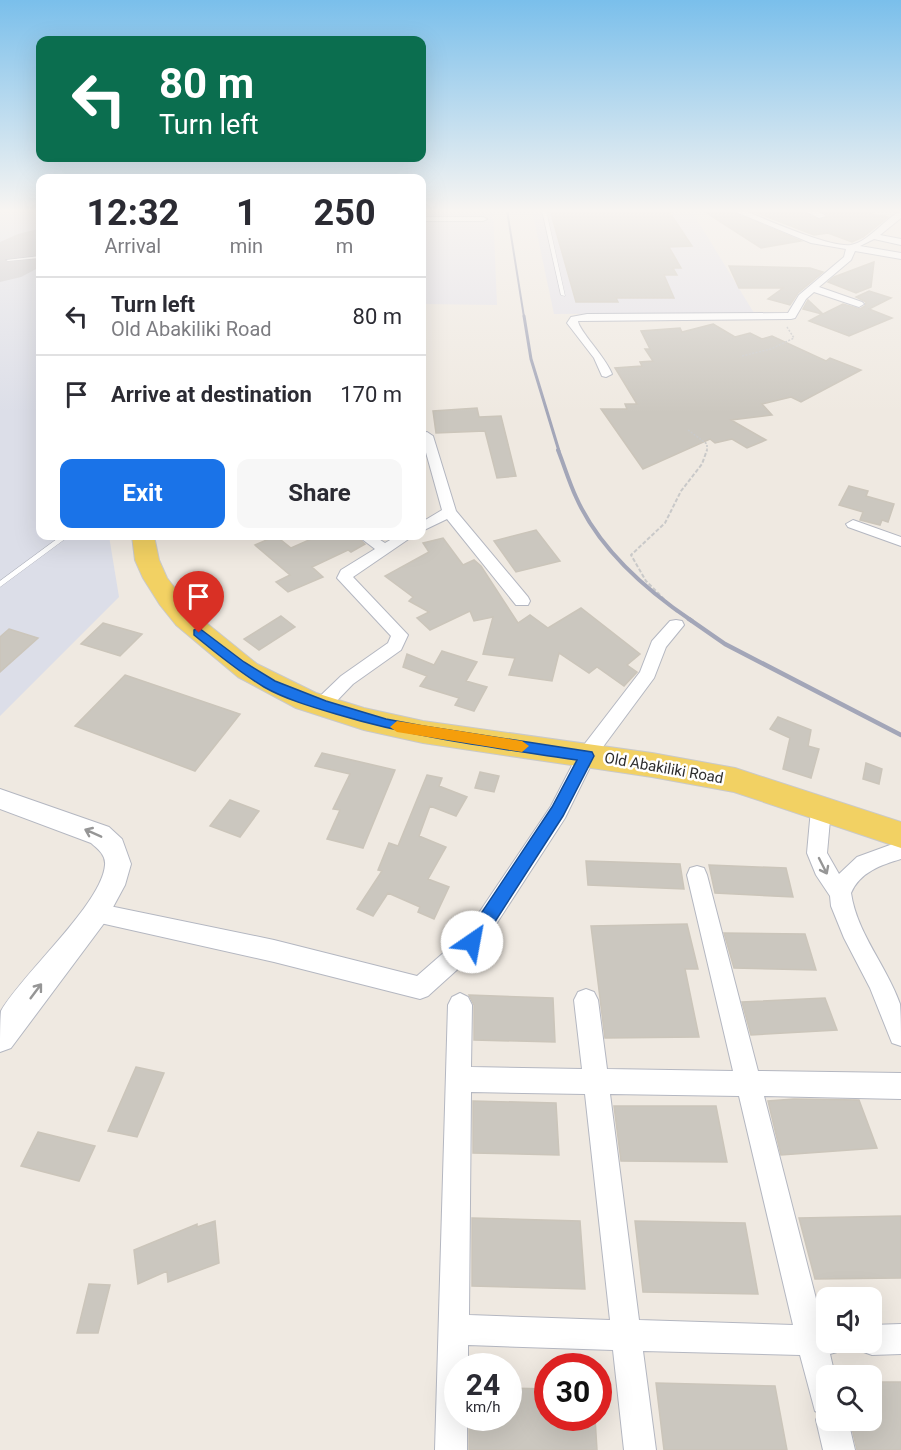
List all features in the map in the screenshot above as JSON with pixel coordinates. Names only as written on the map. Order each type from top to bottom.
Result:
[{"type":"main road","name":"Old Abakiliki Road","points":[[144,540],[149,566],[171,604],[199,633],[239,665],[271,685],[322,705],[386,724],[423,732],[735,780],[901,836]]},
{"type":"street","points":[[606,374],[601,358],[572,322],[575,319],[587,317],[787,317],[792,314],[802,297],[825,278]]},
{"type":"street","points":[[813,288],[859,304]]},
{"type":"street","points":[[427,436],[449,512],[485,553],[522,601]]},
{"type":"street","points":[[426,525],[449,512]]},
{"type":"street","points":[[853,524],[901,542]]},
{"type":"street","points":[[371,540],[383,548]]},
{"type":"street","points":[[322,705],[347,680],[399,641],[400,635],[345,578],[346,573],[398,540]]},
{"type":"street","points":[[95,913],[274,951],[420,988],[472,942],[558,812],[587,756],[648,674],[658,645],[675,625]]},
{"type":"street","points":[[0,799],[100,835],[113,847],[118,864],[112,885],[95,913],[0,1037]]},
{"type":"street","points":[[821,809],[817,854],[823,869],[840,893]]},
{"type":"street","points":[[901,850],[853,869],[844,880],[840,893],[842,906],[855,938],[901,1034]]},
{"type":"street","points":[[697,875],[748,1082],[816,1330]]},
{"type":"street","points":[[586,1000],[640,1450]]},
{"type":"street","points":[[451,1450],[460,1005]]},
{"type":"street","points":[[459,1079],[596,1083],[748,1082],[901,1086]]},
{"type":"street","points":[[454,1330],[816,1341]]},
{"type":"street","points":[[882,1340],[901,1339]]},
{"type":"street","points":[[835,1431],[839,1450]]},
{"type":"lane","points":[[560,278],[564,295]]},
{"type":"lane","points":[[0,585],[60,540]]},
{"type":"path","points":[[742,356],[771,349],[794,338],[786,326],[787,317]]},
{"type":"path","points":[[675,625],[677,611],[639,574],[631,555],[637,546],[659,530],[673,515],[682,489],[701,466],[708,453],[707,444],[688,430]]},
{"type":"shaded area","points":[[0,278],[36,278],[36,540],[110,540],[119,597],[0,716]]},
{"type":"shaded area","points":[[426,278],[496,278],[497,305],[426,304]]},
{"type":"shaded area","points":[[546,278],[732,278],[754,313],[554,314]]},
{"type":"building","points":[[569,278],[665,278],[674,298],[616,298],[618,302],[576,302]]},
{"type":"building","points":[[734,278],[816,278],[798,293],[790,305],[768,299],[783,288],[739,288]]},
{"type":"building","points":[[833,278],[872,278],[871,287],[856,293],[828,282]]},
{"type":"building","points":[[869,291],[891,298],[869,309],[892,318],[849,336],[809,321],[822,314],[803,309],[808,300],[823,314],[843,304],[860,309],[865,306],[866,302],[856,297]]},
{"type":"building","points":[[713,324],[735,337],[750,333],[762,339],[772,336],[826,361],[830,358],[861,370],[801,402],[791,397],[762,404],[772,415],[731,420],[766,440],[747,448],[732,439],[715,443],[710,439],[643,469],[601,409],[627,409],[625,404],[637,404],[615,368],[642,366],[640,362],[653,361],[645,349],[650,349],[641,331],[680,328],[682,332]]},
{"type":"building","points":[[477,408],[479,417],[501,416],[516,476],[497,478],[485,431],[436,433],[433,411]]},
{"type":"building","points":[[849,486],[868,491],[866,496],[894,504],[888,522],[882,520],[880,525],[860,520],[863,512],[839,505]]},
{"type":"building","points":[[536,530],[560,561],[516,572],[494,541]]},
{"type":"building","points":[[443,538],[463,565],[474,560],[481,566],[518,623],[530,615],[548,628],[581,608],[640,654],[627,665],[637,672],[624,686],[597,667],[589,673],[559,653],[552,681],[509,675],[515,658],[483,654],[493,617],[474,621],[470,611],[430,630],[417,618],[429,612],[409,601],[413,597],[385,576],[429,552],[423,543]]},
{"type":"building","points":[[267,540],[281,540],[291,548],[309,540],[360,540],[365,544],[312,567],[323,577],[288,592],[276,582],[290,575],[255,545]]},
{"type":"building","points":[[281,616],[295,627],[259,650],[244,639]]},
{"type":"building","points":[[103,623],[142,634],[120,656],[81,644]]},
{"type":"building","points":[[9,629],[38,638],[0,672],[0,637]]},
{"type":"building","points":[[442,651],[477,662],[466,681],[487,687],[474,711],[455,705],[459,698],[420,686],[427,676],[403,667],[407,654],[434,665]]},
{"type":"building","points":[[125,675],[240,714],[195,771],[75,726]]},
{"type":"building","points":[[778,717],[811,730],[808,746],[819,749],[811,778],[783,769],[790,738],[770,729]]},
{"type":"building","points":[[322,753],[395,770],[363,848],[327,839],[340,810],[333,809],[350,774],[315,766]]},
{"type":"building","points":[[866,763],[882,769],[879,784],[863,779]]},
{"type":"building","points":[[480,772],[499,776],[494,792],[475,788]]},
{"type":"building","points":[[427,775],[442,778],[439,786],[467,797],[456,816],[430,806],[419,836],[446,847],[428,879],[449,887],[434,919],[418,912],[420,907],[388,893],[373,916],[357,909],[382,871],[378,870],[389,843],[398,846]]},
{"type":"building","points":[[230,800],[259,811],[240,837],[210,826]]},
{"type":"building","points":[[586,861],[680,864],[684,889],[588,885]]},
{"type":"building","points":[[709,865],[786,868],[793,897],[715,893]]},
{"type":"building","points":[[687,924],[698,969],[685,969],[699,1037],[605,1038],[591,926]]},
{"type":"building","points":[[724,933],[805,934],[816,970],[734,968]]},
{"type":"building","points":[[469,995],[553,998],[555,1042],[474,1040],[474,1005]]},
{"type":"building","points":[[825,998],[837,1030],[751,1035],[742,1002]]},
{"type":"building","points":[[136,1067],[164,1073],[137,1137],[108,1131]]},
{"type":"building","points":[[859,1100],[877,1148],[781,1155],[768,1101]]},
{"type":"building","points":[[473,1101],[556,1103],[559,1155],[473,1153]]},
{"type":"building","points":[[614,1106],[716,1106],[727,1162],[621,1161]]},
{"type":"building","points":[[38,1132],[95,1146],[79,1181],[21,1166]]},
{"type":"building","points":[[901,1216],[901,1278],[815,1279],[799,1218]]},
{"type":"building","points":[[472,1218],[580,1221],[585,1289],[472,1286]]},
{"type":"building","points":[[215,1221],[219,1263],[168,1282],[167,1271],[138,1284],[134,1250],[197,1224],[197,1227]]},
{"type":"building","points":[[635,1221],[745,1223],[758,1294],[643,1292]]},
{"type":"building","points":[[89,1284],[110,1285],[98,1333],[77,1333]]},
{"type":"building","points":[[882,1382],[901,1382],[901,1450],[857,1450],[853,1431],[882,1431]]},
{"type":"building","points":[[656,1383],[775,1386],[787,1450],[664,1450]]},
{"type":"building","points":[[522,1388],[534,1389],[534,1431],[596,1431],[597,1450],[469,1450],[469,1431],[522,1431]]},
{"type":"railway","points":[[518,278],[524,317]]},
{"type":"railway","points":[[524,316],[531,359],[559,451]]},
{"type":"railway","points":[[558,450],[576,497],[597,534],[641,582],[692,621]]},
{"type":"railway","points":[[689,619],[725,644],[901,735]]},
{"type":"slow traffic","points":[[397,727],[522,746]]},
{"type":"route","points":[[199,633],[239,665],[271,685],[322,705],[386,724],[423,732],[587,756],[558,812],[472,942]]}]
